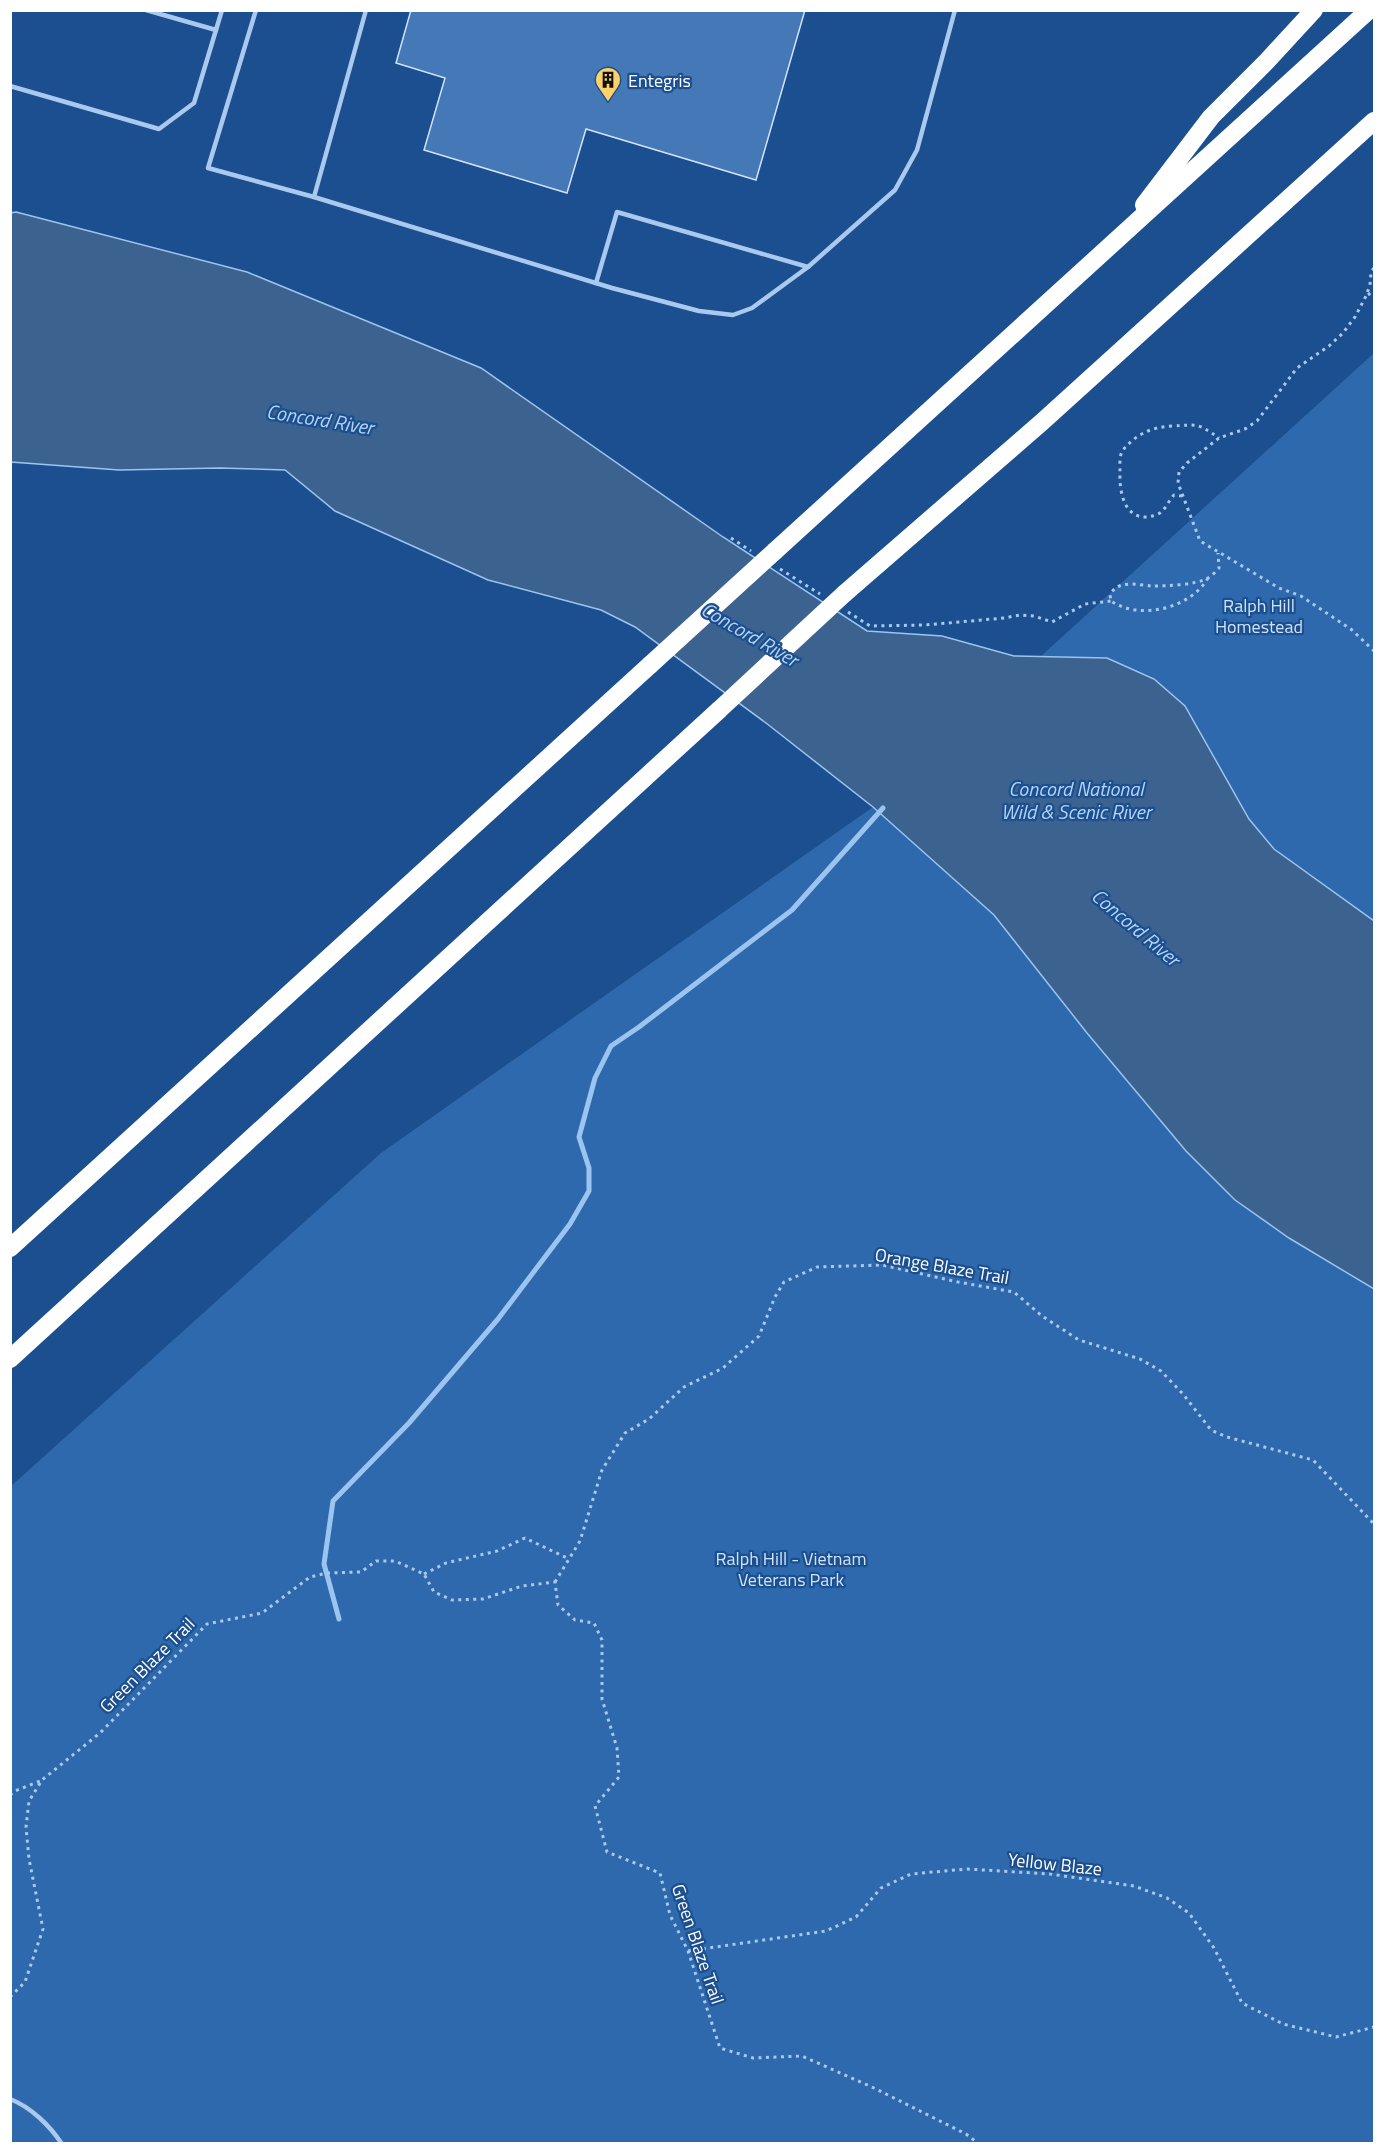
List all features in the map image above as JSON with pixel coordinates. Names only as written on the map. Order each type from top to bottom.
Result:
[{"type":"highway","points":[[1117,240],[1210,117],[1267,61],[1314,10]]},
{"type":"highway","points":[[10,1248],[650,665],[773,557],[1370,10]]},
{"type":"highway","points":[[10,1359],[719,710],[1042,422],[1374,121]]},
{"type":"lane","points":[[146,10],[216,30]]},
{"type":"lane","points":[[10,86],[159,129],[194,103],[222,10]]},
{"type":"lane","points":[[256,10],[208,168],[314,197],[596,283],[699,311],[733,315],[752,308],[808,267],[895,190],[917,150],[955,10]]},
{"type":"lane","points":[[314,197],[366,10]]},
{"type":"lane","points":[[596,283],[617,212],[808,267]]},
{"type":"lane","points":[[10,2099],[21,2103],[41,2119],[62,2144]]},
{"type":"path","points":[[1374,268],[1366,296],[1343,333],[1329,346],[1297,368],[1257,421],[1245,429],[1219,438],[1179,472],[1178,483],[1200,541],[1279,588],[1301,596],[1352,630],[1374,651]]},
{"type":"path","points":[[1366,296],[1374,290]]},
{"type":"path","points":[[1182,496],[1174,495],[1164,510],[1157,515],[1143,517],[1134,514],[1124,505],[1120,492],[1122,450],[1140,434],[1165,426],[1187,424],[1201,426],[1219,438]]},
{"type":"path","points":[[731,538],[751,551]]},
{"type":"path","points":[[842,601],[870,626],[925,625],[1020,615],[1034,616],[1052,622],[1085,604],[1111,601],[1124,607],[1143,611],[1173,606],[1197,592],[1219,568],[1218,553]]},
{"type":"path","points":[[773,557],[821,595]]},
{"type":"path","points":[[1111,601],[1112,590],[1121,585],[1182,584],[1208,578]]},
{"type":"path","name":"Orange Blaze Trail","points":[[555,1581],[580,1541],[602,1470],[625,1433],[649,1419],[684,1387],[723,1368],[759,1336],[775,1297],[784,1282],[817,1267],[882,1265],[1014,1292],[1042,1316],[1079,1340],[1140,1359],[1161,1371],[1211,1430],[1227,1437],[1313,1460],[1374,1524]]},
{"type":"path","points":[[424,1574],[446,1563],[497,1551],[525,1538],[569,1558]]},
{"type":"path","name":"Green Blaze Trail","points":[[10,1997],[25,1982],[43,1929],[29,1859],[26,1827],[29,1801],[42,1780],[100,1733],[207,1624],[262,1613],[310,1577],[327,1573],[360,1572],[376,1562],[395,1561],[424,1574],[434,1592],[452,1600],[483,1599],[522,1586],[555,1581],[558,1605],[575,1620],[594,1623],[602,1640],[602,1699],[617,1748],[619,1777],[595,1806],[607,1852],[660,1873],[670,1915],[688,1951],[720,2048],[753,2058],[802,2056],[895,2098],[966,2134],[980,2144]]},
{"type":"path","points":[[10,1795],[42,1780]]},
{"type":"path","name":"Yellow Blaze","points":[[688,1951],[826,1931],[856,1917],[881,1888],[911,1874],[967,1869],[1050,1874],[1134,1887],[1167,1898],[1189,1913],[1214,1947],[1242,2003],[1283,2024],[1335,2037],[1374,2027]]},
{"type":"green space","name":"Ralph Hill Homestead","points":[[1374,353],[1374,921],[1274,849],[1249,819],[1185,706],[1153,677],[1107,658],[1040,657]]},
{"type":"green space","name":"Ralph Hill - Vietnam Veterans Park","points":[[873,807],[994,915],[1087,1033],[1186,1151],[1235,1200],[1289,1238],[1374,1289],[1374,2143],[11,2143],[10,1487],[381,1153]]},
{"type":"water","points":[[16,212],[247,272],[481,368],[723,537],[867,631],[942,636],[1014,656],[1107,658],[1154,679],[1185,706],[1249,819],[1274,849],[1374,921],[1374,1289],[1289,1238],[1235,1200],[1186,1151],[1087,1033],[994,915],[873,807],[766,723],[635,627],[601,610],[488,580],[335,511],[285,470],[220,468],[119,470],[11,462],[10,213]]},
{"type":"building","name":"Entegris","points":[[411,10],[805,10],[756,180],[586,129],[567,193],[424,150],[445,78],[396,63]]},
{"type":"waterway","points":[[339,1619],[324,1564],[333,1501],[409,1423],[498,1319],[570,1224],[589,1191],[589,1168],[579,1137],[595,1078],[611,1046],[792,910],[883,808]]},
{"type":"place","name":"Entegris","points":[[608,103]]},
{"type":"water label","name":"Concord River","points":[[320,419]]},
{"type":"water label","name":"Concord River","points":[[750,634]]},
{"type":"water label","name":"Concord National Wild & Scenic River","points":[[1076,800]]},
{"type":"water label","name":"Concord River","points":[[1136,927]]}]
